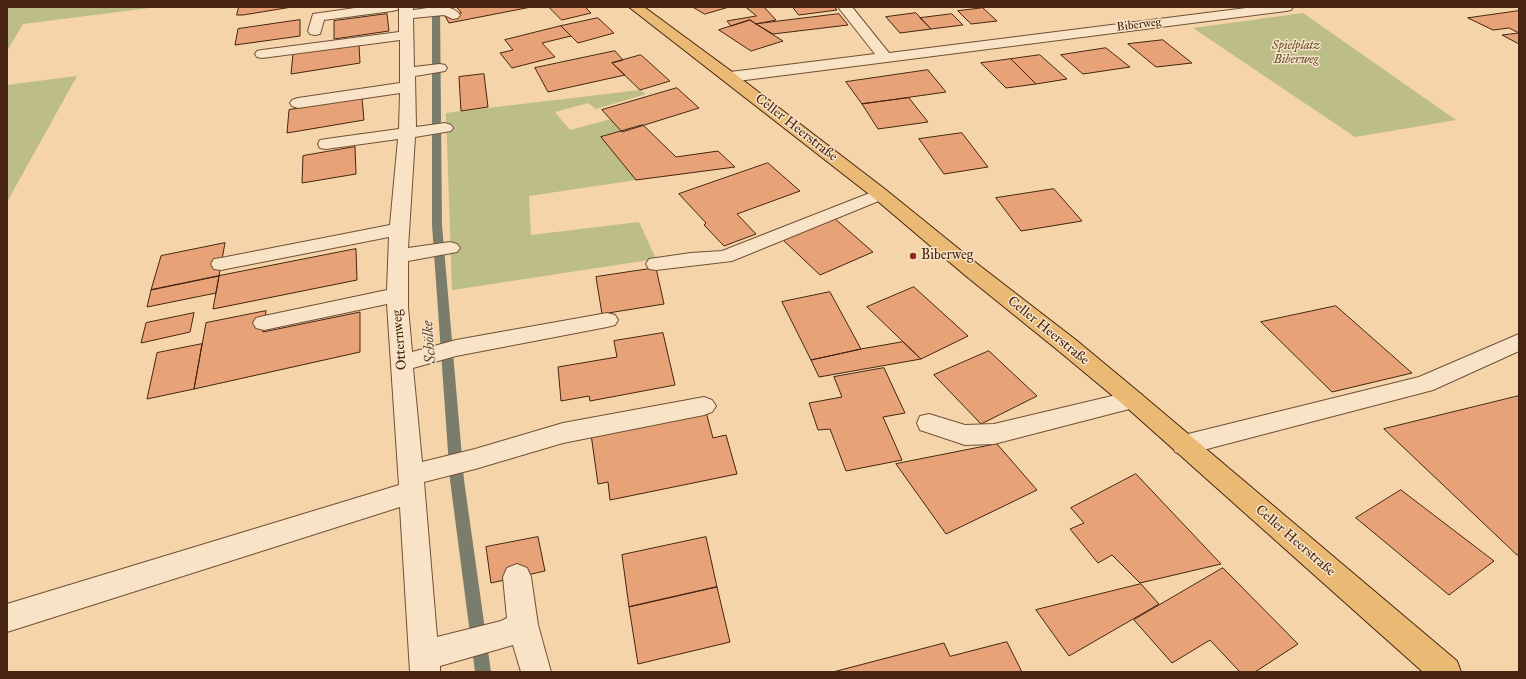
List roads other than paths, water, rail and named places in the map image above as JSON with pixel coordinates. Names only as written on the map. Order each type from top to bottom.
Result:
[{"type":"main road","name":"Celler Heerstraße","points":[[636,7],[730,77],[880,194],[973,271],[1068,346],[1133,400],[1446,672]]},
{"type":"street","points":[[845,7],[885,57]]},
{"type":"street","name":"Biberweg","points":[[730,77],[1286,7]]},
{"type":"street","points":[[315,31],[318,17],[406,16],[449,13]]},
{"type":"street","points":[[262,54],[406,16]]},
{"type":"street","name":"Otternweg","points":[[406,16],[416,132],[399,229],[397,295],[410,361],[433,658]]},
{"type":"street","points":[[298,103],[440,68]]},
{"type":"street","points":[[326,144],[446,128]]},
{"type":"street","points":[[656,264],[691,259],[725,257],[880,194]]},
{"type":"street","points":[[221,264],[399,229]]},
{"type":"street","points":[[398,256],[450,248]]},
{"type":"street","points":[[264,323],[397,295]]},
{"type":"street","points":[[410,361],[456,348],[607,320]]},
{"type":"street","points":[[1184,445],[1425,384],[1519,342]]},
{"type":"street","points":[[929,423],[965,435],[994,434],[1133,400]]},
{"type":"street","points":[[7,618],[475,460],[563,433],[704,406]]},
{"type":"street","points":[[517,577],[514,629],[536,672]]},
{"type":"street","points":[[433,658],[514,629]]},
{"type":"waterway","name":"Schölke","points":[[436,7],[437,225],[457,480],[483,672]]},
{"type":"place","name":"Biberweg","points":[[913,256]]},
{"type":"park label","name":"Spielplatz Biberweg","points":[[1296,53]]}]
